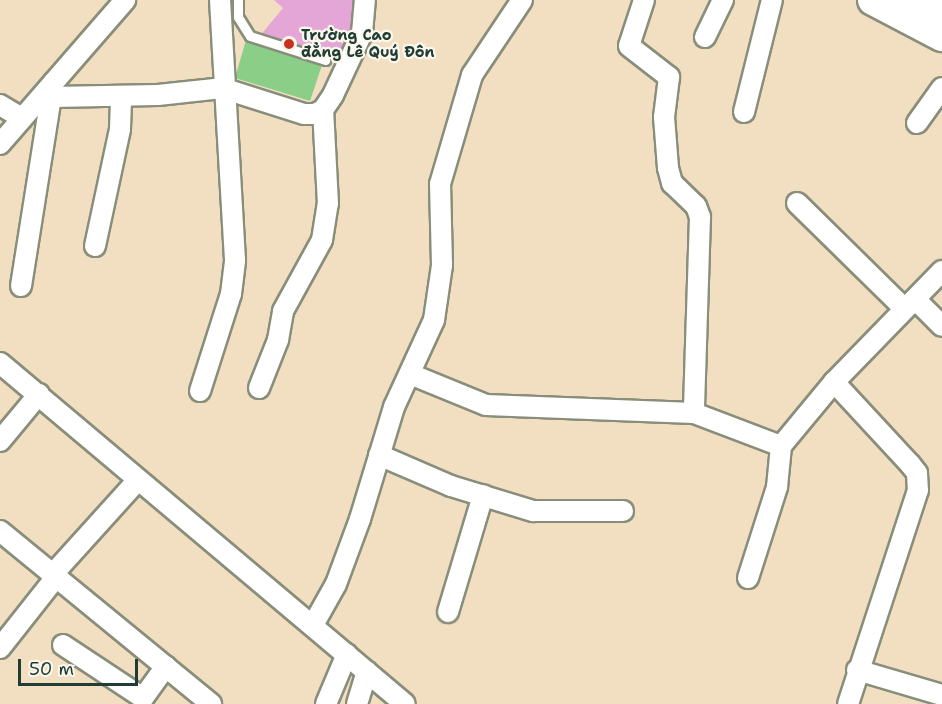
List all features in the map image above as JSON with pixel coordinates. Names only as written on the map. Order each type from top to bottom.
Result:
[{"type":"highway","points":[[914,0],[942,14]]},
{"type":"main road","points":[[873,0],[942,36]]},
{"type":"street","points":[[200,391],[231,294],[235,260],[222,88],[220,0]]},
{"type":"street","points":[[259,388],[278,340],[283,311],[322,240],[328,204],[323,110],[362,33],[365,0]]},
{"type":"street","points":[[313,625],[336,584],[394,407],[434,320],[442,265],[440,184],[472,75],[522,0]]},
{"type":"street","points":[[644,0],[629,46],[669,77],[664,117],[668,168],[672,183],[696,206],[700,217],[694,413]]},
{"type":"street","points":[[705,37],[723,0]]},
{"type":"street","points":[[744,112],[772,0]]},
{"type":"street","points":[[0,144],[22,118],[52,90],[123,1]]},
{"type":"street","points":[[52,90],[121,96],[222,88],[304,114],[323,110]]},
{"type":"street","points":[[917,123],[942,88]]},
{"type":"street","points":[[21,286],[52,90]]},
{"type":"street","points":[[95,246],[120,129],[121,96]]},
{"type":"street","points":[[0,105],[22,118]]},
{"type":"street","points":[[797,203],[910,304],[942,326]]},
{"type":"street","points":[[748,578],[777,487],[781,446],[834,382],[942,271]]},
{"type":"street","points":[[0,363],[405,704]]},
{"type":"street","points":[[410,374],[486,405],[694,413],[781,446]]},
{"type":"street","points":[[834,382],[910,464],[917,473],[918,490],[857,670],[848,704]]},
{"type":"street","points":[[0,441],[39,394]]},
{"type":"street","points":[[380,455],[483,495],[533,511],[623,511]]},
{"type":"street","points":[[0,648],[54,576],[138,480]]},
{"type":"street","points":[[448,612],[483,495]]},
{"type":"street","points":[[0,531],[211,704]]},
{"type":"street","points":[[63,645],[148,701],[166,666]]},
{"type":"street","points":[[326,704],[347,654]]},
{"type":"street","points":[[857,670],[942,695]]},
{"type":"street","points":[[357,704],[367,672]]},
{"type":"lane","points":[[238,0],[238,18],[250,36],[325,60]]},
{"type":"green space","points":[[246,40],[322,65],[310,101],[235,78]]},
{"type":"building","points":[[274,0],[360,0],[356,31],[344,58],[260,36],[283,8]]},
{"type":"place","name":"Trường Cao đẳng Lê Quý Đôn","points":[[289,44]]}]
